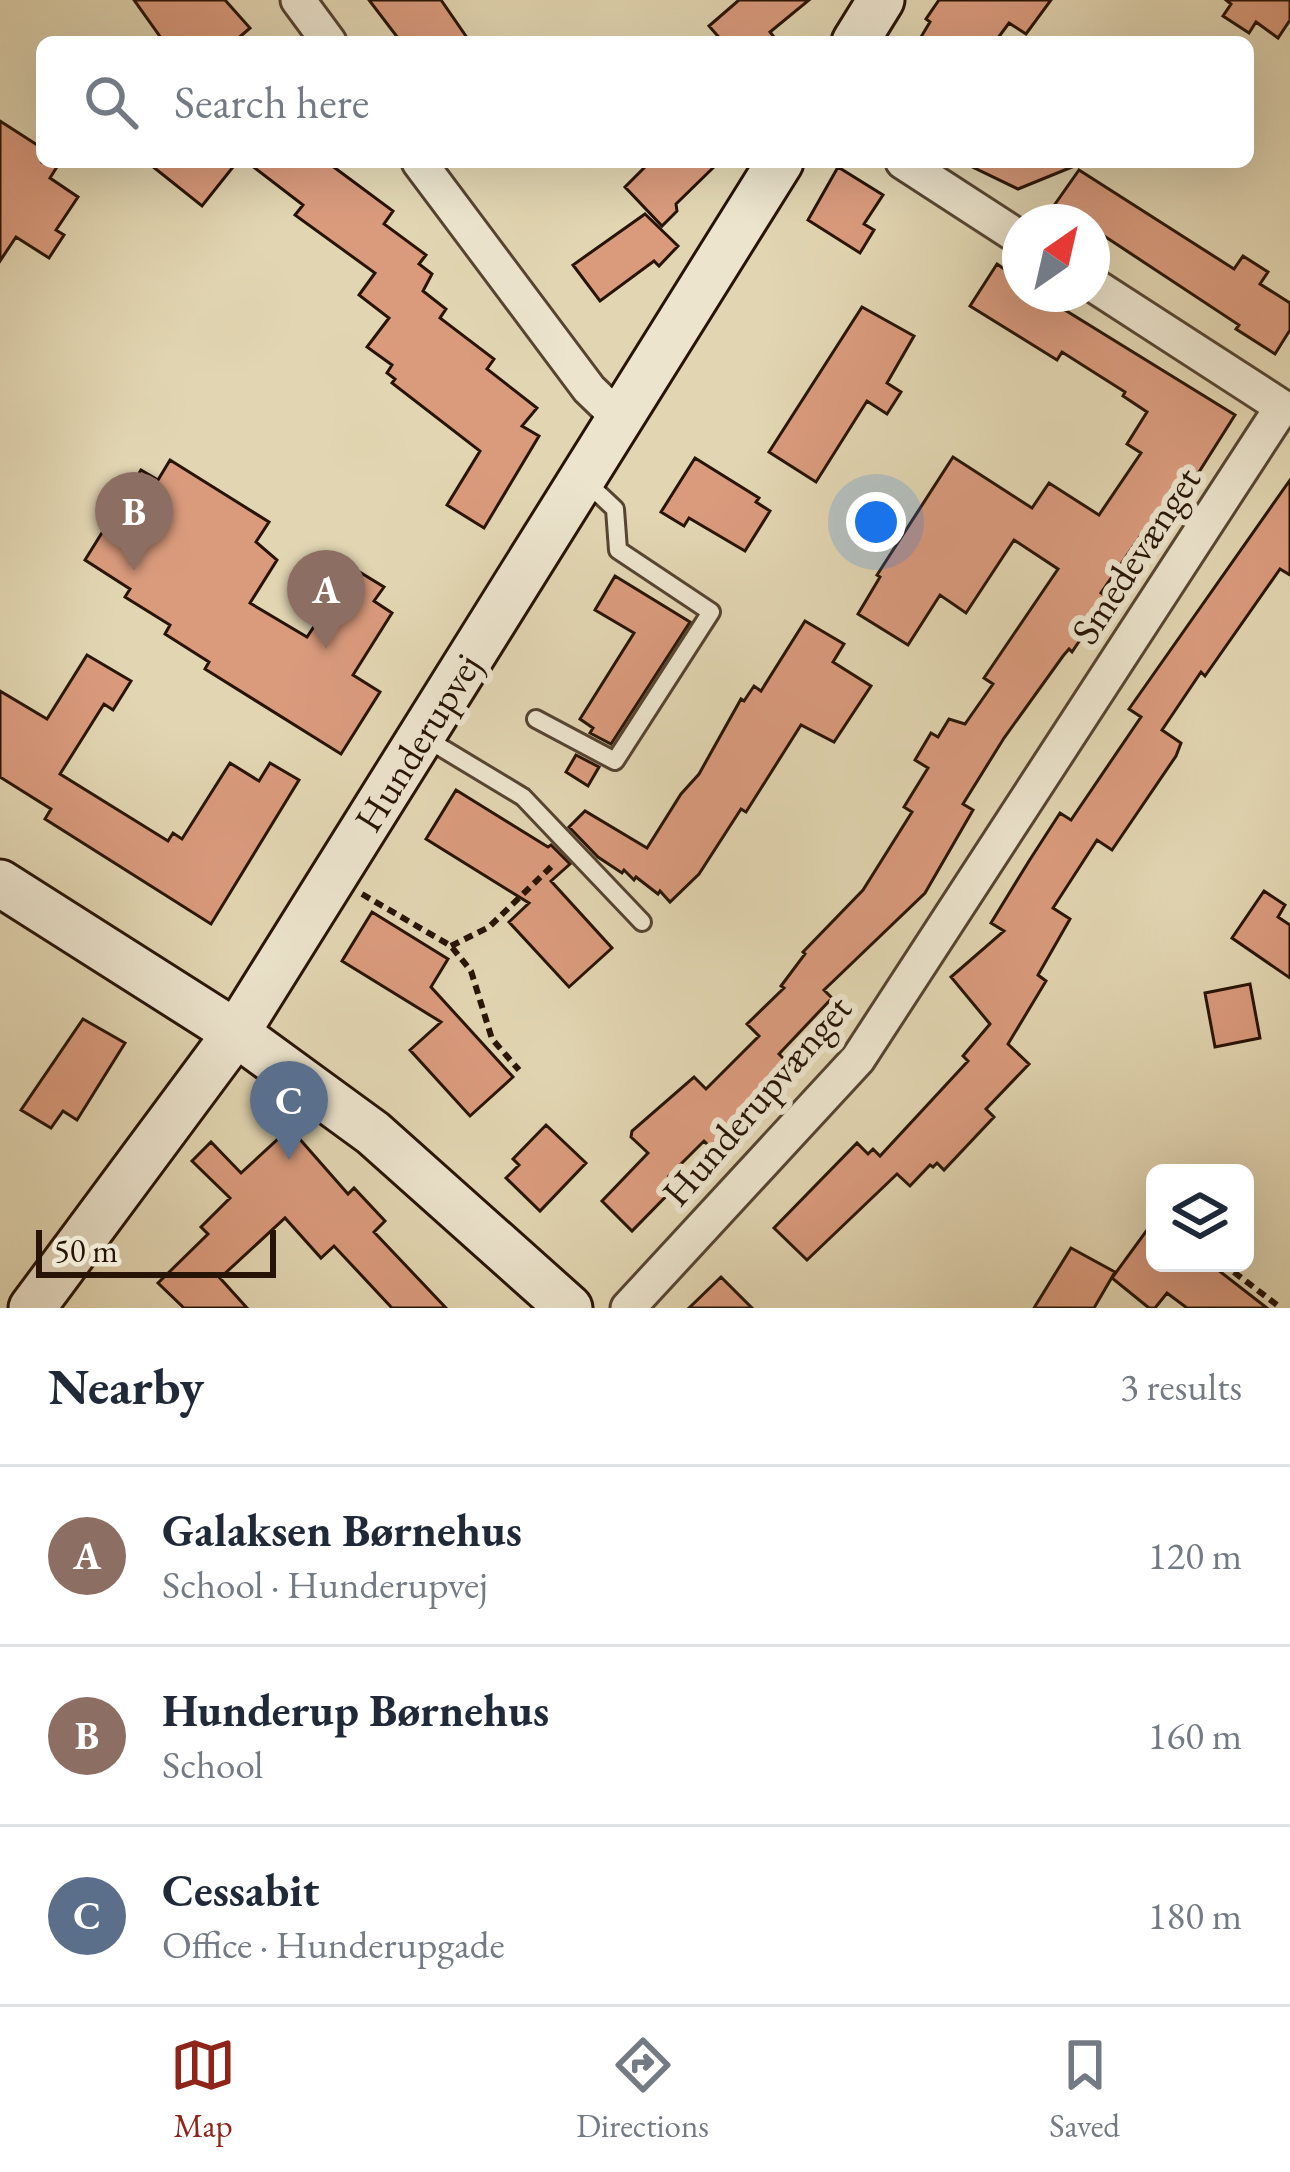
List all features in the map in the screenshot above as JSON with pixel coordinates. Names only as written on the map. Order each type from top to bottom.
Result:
[{"type":"street","points":[[298,0],[325,36]]},
{"type":"street","points":[[859,36],[881,0]]},
{"type":"street","points":[[423,168],[589,389],[619,418]]},
{"type":"street","name":"Hunderupvej","points":[[32,1308],[236,1034],[777,168]]},
{"type":"street","points":[[912,168],[1002,226]]},
{"type":"street","name":"Smedevænget","points":[[935,938],[1282,407],[1110,296]]},
{"type":"street","points":[[0,883],[236,1034],[373,1133],[569,1308]]},
{"type":"street","name":"Hunderupvænget","points":[[628,1308],[858,1059],[935,938]]},
{"type":"lane","points":[[536,719],[615,760],[710,613],[618,550],[615,509],[581,478]]},
{"type":"lane","points":[[421,736],[523,797],[642,922]]},
{"type":"path","points":[[451,946],[489,927],[572,847]]},
{"type":"path","points":[[333,877],[451,946],[471,971],[492,1039],[519,1070]]},
{"type":"path","points":[[1234,1272],[1281,1308]]},
{"type":"building","points":[[134,0],[225,0],[250,28],[241,36],[160,36]]},
{"type":"building","points":[[369,0],[441,0],[466,36],[396,36]]},
{"type":"building","points":[[739,0],[809,0],[770,32],[773,36],[718,36],[709,26]]},
{"type":"building","points":[[939,0],[1051,0],[1026,34],[1009,23],[999,36],[922,36],[930,22],[926,19]]},
{"type":"building","points":[[1226,0],[1290,0],[1290,20],[1278,38],[1256,22],[1249,33],[1223,16],[1231,4]]},
{"type":"building","points":[[0,121],[36,144],[36,168],[56,168],[50,178],[78,197],[56,230],[64,235],[49,258],[16,237],[0,261]]},
{"type":"building","points":[[154,168],[232,168],[202,206]]},
{"type":"building","points":[[255,168],[335,168],[393,211],[384,224],[426,255],[419,264],[432,274],[423,291],[446,309],[440,318],[494,359],[487,369],[537,408],[522,426],[539,436],[484,528],[447,505],[480,451],[392,383],[395,379],[387,373],[392,365],[367,347],[389,318],[359,295],[375,273],[295,215],[303,205]]},
{"type":"building","points":[[644,168],[713,168],[676,204],[677,211],[662,226],[625,187]]},
{"type":"building","points":[[837,168],[883,195],[864,224],[874,230],[860,253],[808,220]]},
{"type":"building","points":[[974,168],[1070,168],[1018,189]]},
{"type":"building","points":[[1079,170],[1234,269],[1243,256],[1268,272],[1260,284],[1290,303],[1290,330],[1275,354],[1110,240],[1110,204],[1055,204]]},
{"type":"building","points":[[645,214],[678,246],[659,266],[654,261],[600,301],[573,265]]},
{"type":"building","points":[[997,264],[1002,267],[1002,312],[1068,312],[1235,415],[1156,540],[1143,532],[1101,593],[1108,598],[1072,652],[1069,649],[1063,656],[1004,738],[963,804],[973,810],[925,893],[824,990],[832,998],[779,1054],[794,1069],[714,1151],[704,1141],[669,1176],[678,1184],[632,1231],[602,1201],[648,1153],[631,1137],[632,1131],[694,1077],[706,1089],[759,1036],[747,1024],[784,988],[803,952],[863,890],[912,812],[904,807],[928,768],[915,760],[931,733],[938,737],[949,719],[965,724],[993,684],[984,678],[1058,569],[1014,540],[966,613],[940,595],[908,645],[858,614],[877,575],[953,457],[1032,508],[1049,483],[1099,515],[1141,453],[1127,444],[1147,412],[1123,396],[1125,392],[1062,352],[1057,360],[970,306]]},
{"type":"building","points":[[862,307],[914,336],[887,383],[901,392],[887,414],[867,401],[816,482],[769,452]]},
{"type":"building","points":[[695,458],[759,498],[756,502],[770,511],[745,551],[689,518],[684,526],[661,512]]},
{"type":"building","points":[[170,460],[269,522],[256,542],[277,560],[250,603],[307,637],[353,568],[384,587],[374,601],[392,613],[353,675],[380,692],[341,754],[205,669],[209,662],[165,634],[170,625],[125,597],[130,589],[85,560],[141,470],[158,480]]},
{"type":"building","points":[[1290,480],[1290,575],[1280,569],[1205,676],[1201,672],[1162,730],[1181,743],[1176,756],[1112,850],[1097,840],[1053,908],[1070,919],[1038,975],[1046,981],[1008,1044],[1029,1064],[986,1109],[994,1117],[944,1170],[937,1163],[930,1165],[910,1186],[897,1174],[807,1260],[774,1228],[857,1143],[868,1154],[873,1149],[880,1156],[968,1061],[963,1056],[990,1024],[951,977],[1004,931],[991,923],[1029,861],[1060,813],[1071,820],[1141,717],[1129,709]]},
{"type":"building","points":[[615,576],[690,622],[611,744],[590,733],[593,728],[580,719],[634,633],[595,610]]},
{"type":"building","points":[[805,621],[844,644],[833,662],[871,686],[834,742],[801,725],[746,812],[741,809],[699,874],[670,902],[660,891],[598,857],[569,827],[585,811],[647,848],[699,774],[741,699],[754,686],[761,691]]},
{"type":"building","points":[[87,655],[131,681],[113,710],[104,704],[60,774],[168,841],[173,833],[182,839],[230,763],[259,781],[270,763],[299,780],[211,924],[45,819],[51,809],[0,777],[0,691],[47,719]]},
{"type":"building","points":[[576,755],[599,767],[588,786],[566,772]]},
{"type":"building","points":[[456,790],[551,845],[570,864],[551,881],[612,948],[569,987],[509,922],[529,903],[426,839]]},
{"type":"building","points":[[1264,891],[1285,905],[1278,917],[1290,925],[1290,978],[1232,938]]},
{"type":"building","points":[[372,912],[448,959],[431,987],[513,1077],[470,1116],[410,1050],[441,1022],[342,961]]},
{"type":"building","points":[[1250,984],[1260,1038],[1215,1047],[1205,993]]},
{"type":"building","points":[[83,1019],[125,1043],[77,1120],[63,1111],[51,1128],[21,1110]]},
{"type":"building","points":[[546,1125],[586,1163],[540,1211],[506,1178],[519,1165],[513,1159]]},
{"type":"building","points":[[290,1128],[348,1194],[354,1188],[385,1221],[374,1232],[446,1308],[392,1308],[334,1246],[321,1258],[285,1218],[220,1278],[247,1308],[184,1308],[158,1283],[208,1234],[201,1227],[230,1198],[192,1161],[211,1142],[241,1173]]},
{"type":"building","points":[[1146,1231],[1146,1272],[1221,1272],[1267,1308],[1187,1308],[1167,1293],[1155,1308],[1149,1308],[1112,1278]]},
{"type":"building","points":[[1071,1248],[1115,1272],[1094,1308],[1034,1308]]},
{"type":"building","points":[[721,1277],[752,1308],[689,1308]]},
{"type":"place","name":"Hunderup Børnehus","points":[[134,571]]},
{"type":"place","name":"Galaksen Børnehus","points":[[326,649]]},
{"type":"place","name":"Cessabit","points":[[289,1160]]}]
